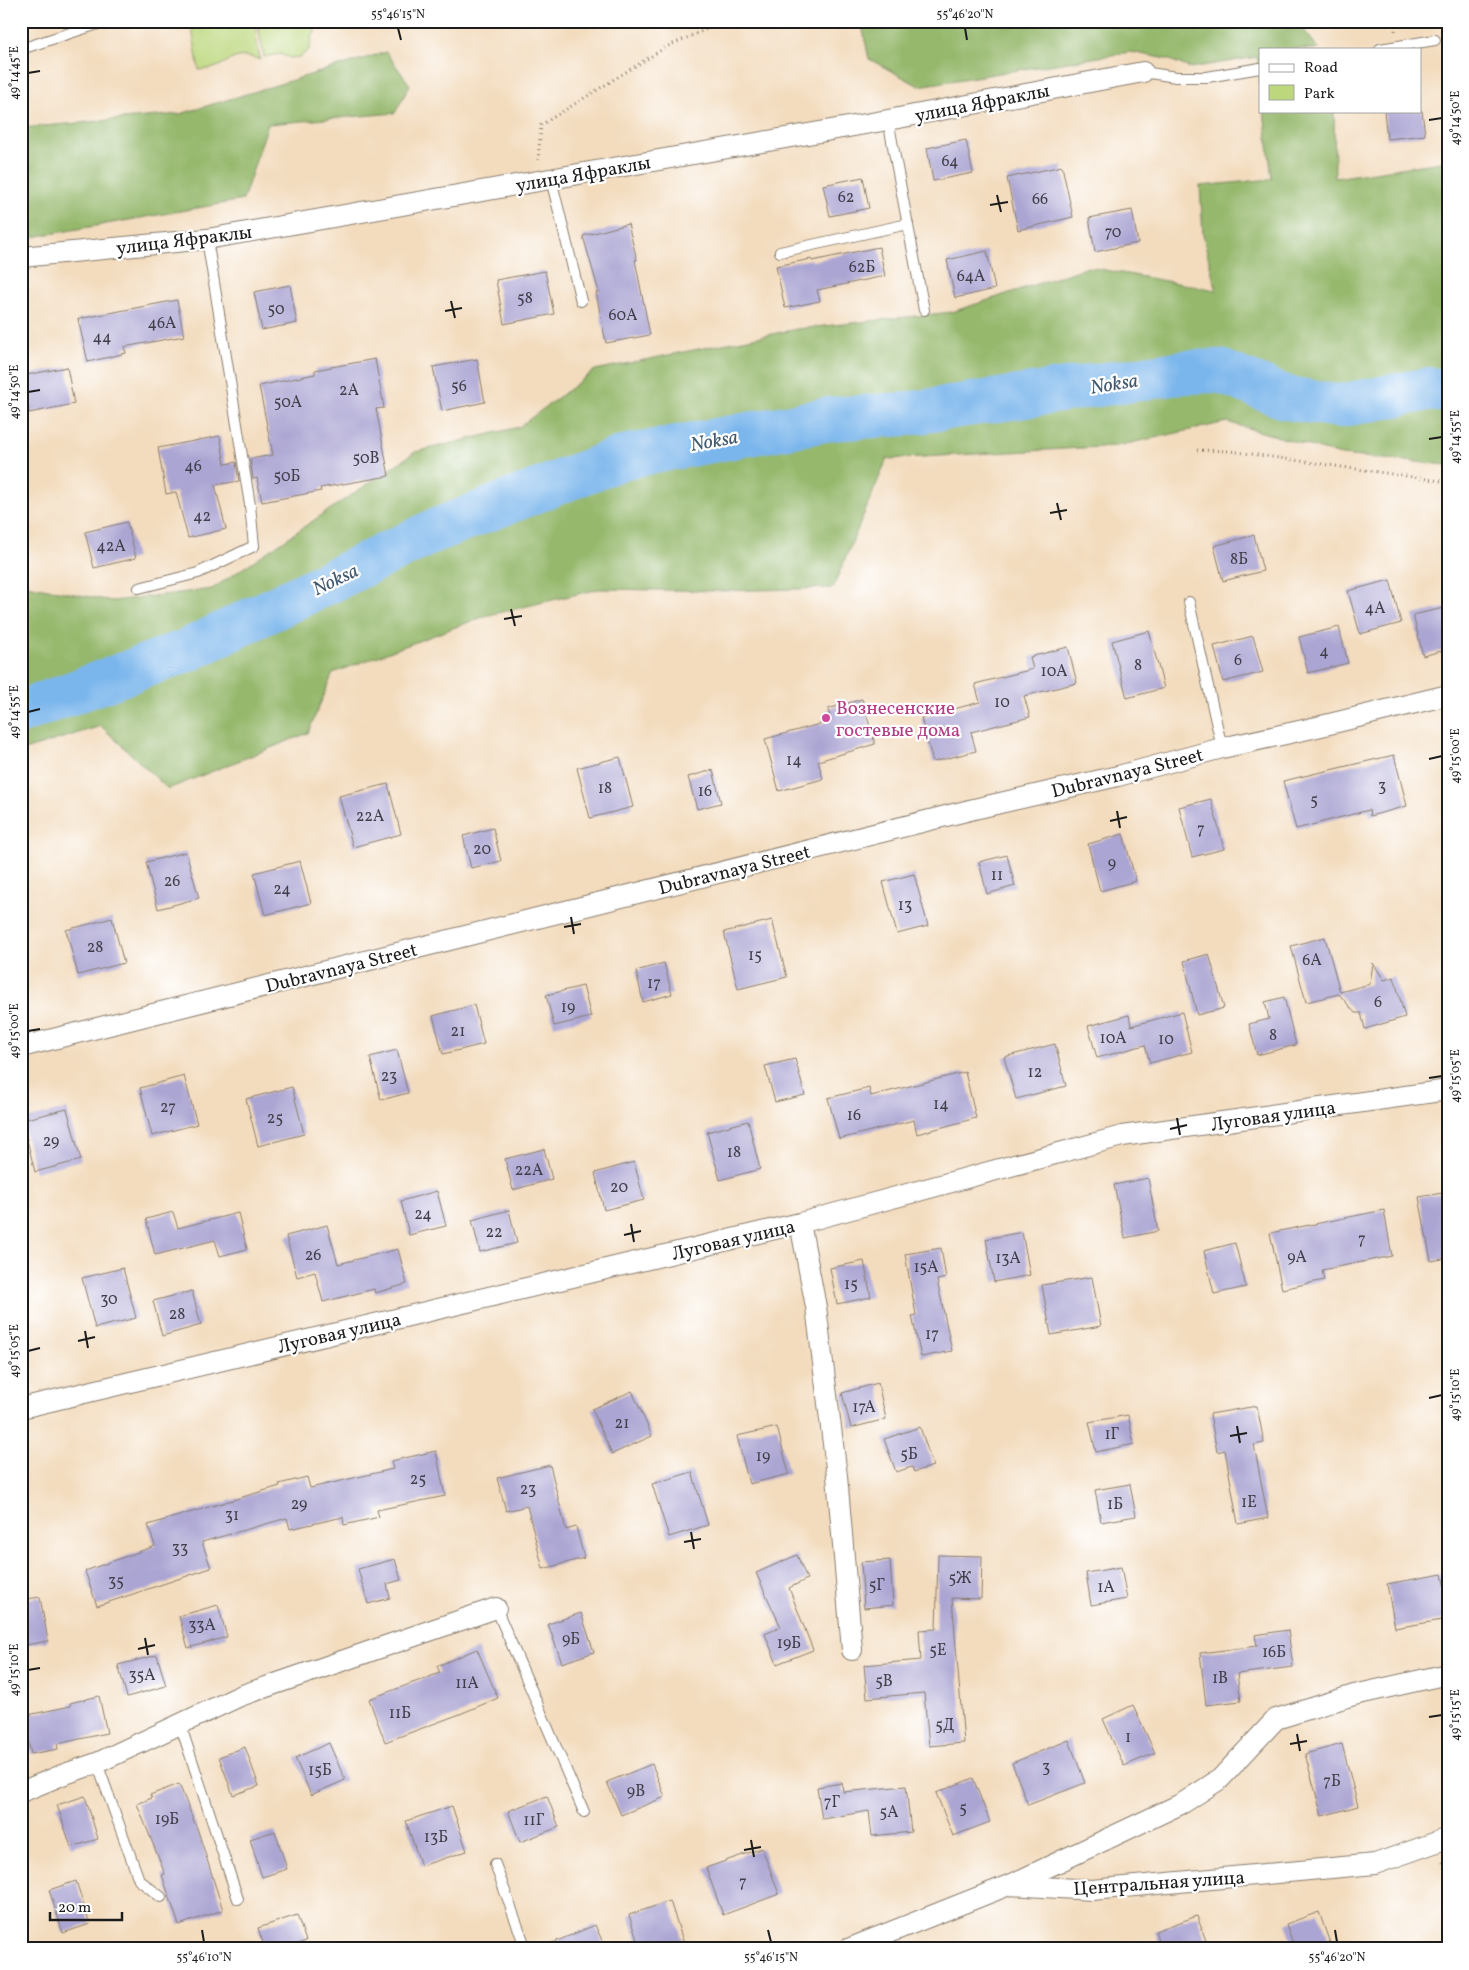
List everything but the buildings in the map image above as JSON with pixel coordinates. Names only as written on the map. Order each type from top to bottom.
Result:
[{"type":"street","name":"улица Яфраклы","points":[[21,257],[207,239],[888,120],[1143,72]]},
{"type":"street","name":"Dubravnaya Street","points":[[21,1046],[974,809],[1118,776],[1222,748],[1448,695]]},
{"type":"street","name":"Луговая улица","points":[[21,1408],[800,1223],[1122,1136],[1448,1090]]},
{"type":"street","points":[[800,1223],[816,1307],[837,1476],[852,1650]]},
{"type":"street","points":[[21,1792],[97,1762],[240,1696],[496,1608]]},
{"type":"street","points":[[1009,1885],[1183,1803],[1220,1778],[1276,1719],[1354,1696],[1448,1674]]},
{"type":"street","name":"Центральная улица","points":[[848,1949],[1009,1885],[1092,1890],[1375,1864],[1448,1838]]},
{"type":"lane","points":[[21,49],[107,21]]},
{"type":"lane","points":[[1386,48],[1435,40]]},
{"type":"lane","points":[[1143,72],[1176,77],[1207,77],[1259,68]]},
{"type":"lane","points":[[888,120],[924,310]]},
{"type":"lane","points":[[544,180],[581,302]]},
{"type":"lane","points":[[780,252],[908,224]]},
{"type":"lane","points":[[139,588],[198,573],[254,546],[248,495],[207,239]]},
{"type":"lane","points":[[1189,602],[1222,748]]},
{"type":"lane","points":[[496,1608],[584,1812]]},
{"type":"lane","points":[[180,1724],[238,1898]]},
{"type":"lane","points":[[97,1762],[139,1880],[162,1897]]},
{"type":"lane","points":[[495,1864],[526,1949]]},
{"type":"path","points":[[544,180],[542,125],[666,47],[726,21]]},
{"type":"path","points":[[1197,450],[1230,452],[1448,482]]},
{"type":"green space","points":[[234,21],[254,21],[260,60],[243,56],[217,67],[199,70],[192,29]]},
{"type":"green space","points":[[257,21],[313,21],[315,33],[312,36],[309,50],[300,57],[291,58],[280,54],[264,57]]},
{"type":"green space","points":[[861,21],[1300,21],[1300,25],[1318,48],[1259,48],[1259,75],[1257,57],[1190,68],[1167,59],[1130,52],[919,86],[869,59]]},
{"type":"green space","points":[[386,52],[410,85],[395,113],[268,124],[243,200],[21,239],[21,128],[180,114]]},
{"type":"green space","points":[[1264,112],[1334,112],[1335,178],[1447,161],[1448,157],[1448,465],[1341,455],[1227,422],[1117,446],[887,459],[833,588],[719,591],[599,589],[485,616],[333,673],[308,733],[168,789],[101,726],[21,751],[21,584],[112,601],[212,589],[415,452],[519,427],[595,370],[797,329],[952,312],[1088,267],[1216,290],[1203,235],[1200,186],[1272,179]]},
{"type":"waterway","name":"Noksa","points":[[21,712],[188,650],[434,531],[624,457],[830,419],[906,414],[1185,372],[1220,371],[1287,398],[1339,406],[1429,389],[1448,391]]},
{"type":"place","name":"Вознесенские гостевые дома","points":[[826,718]]}]
